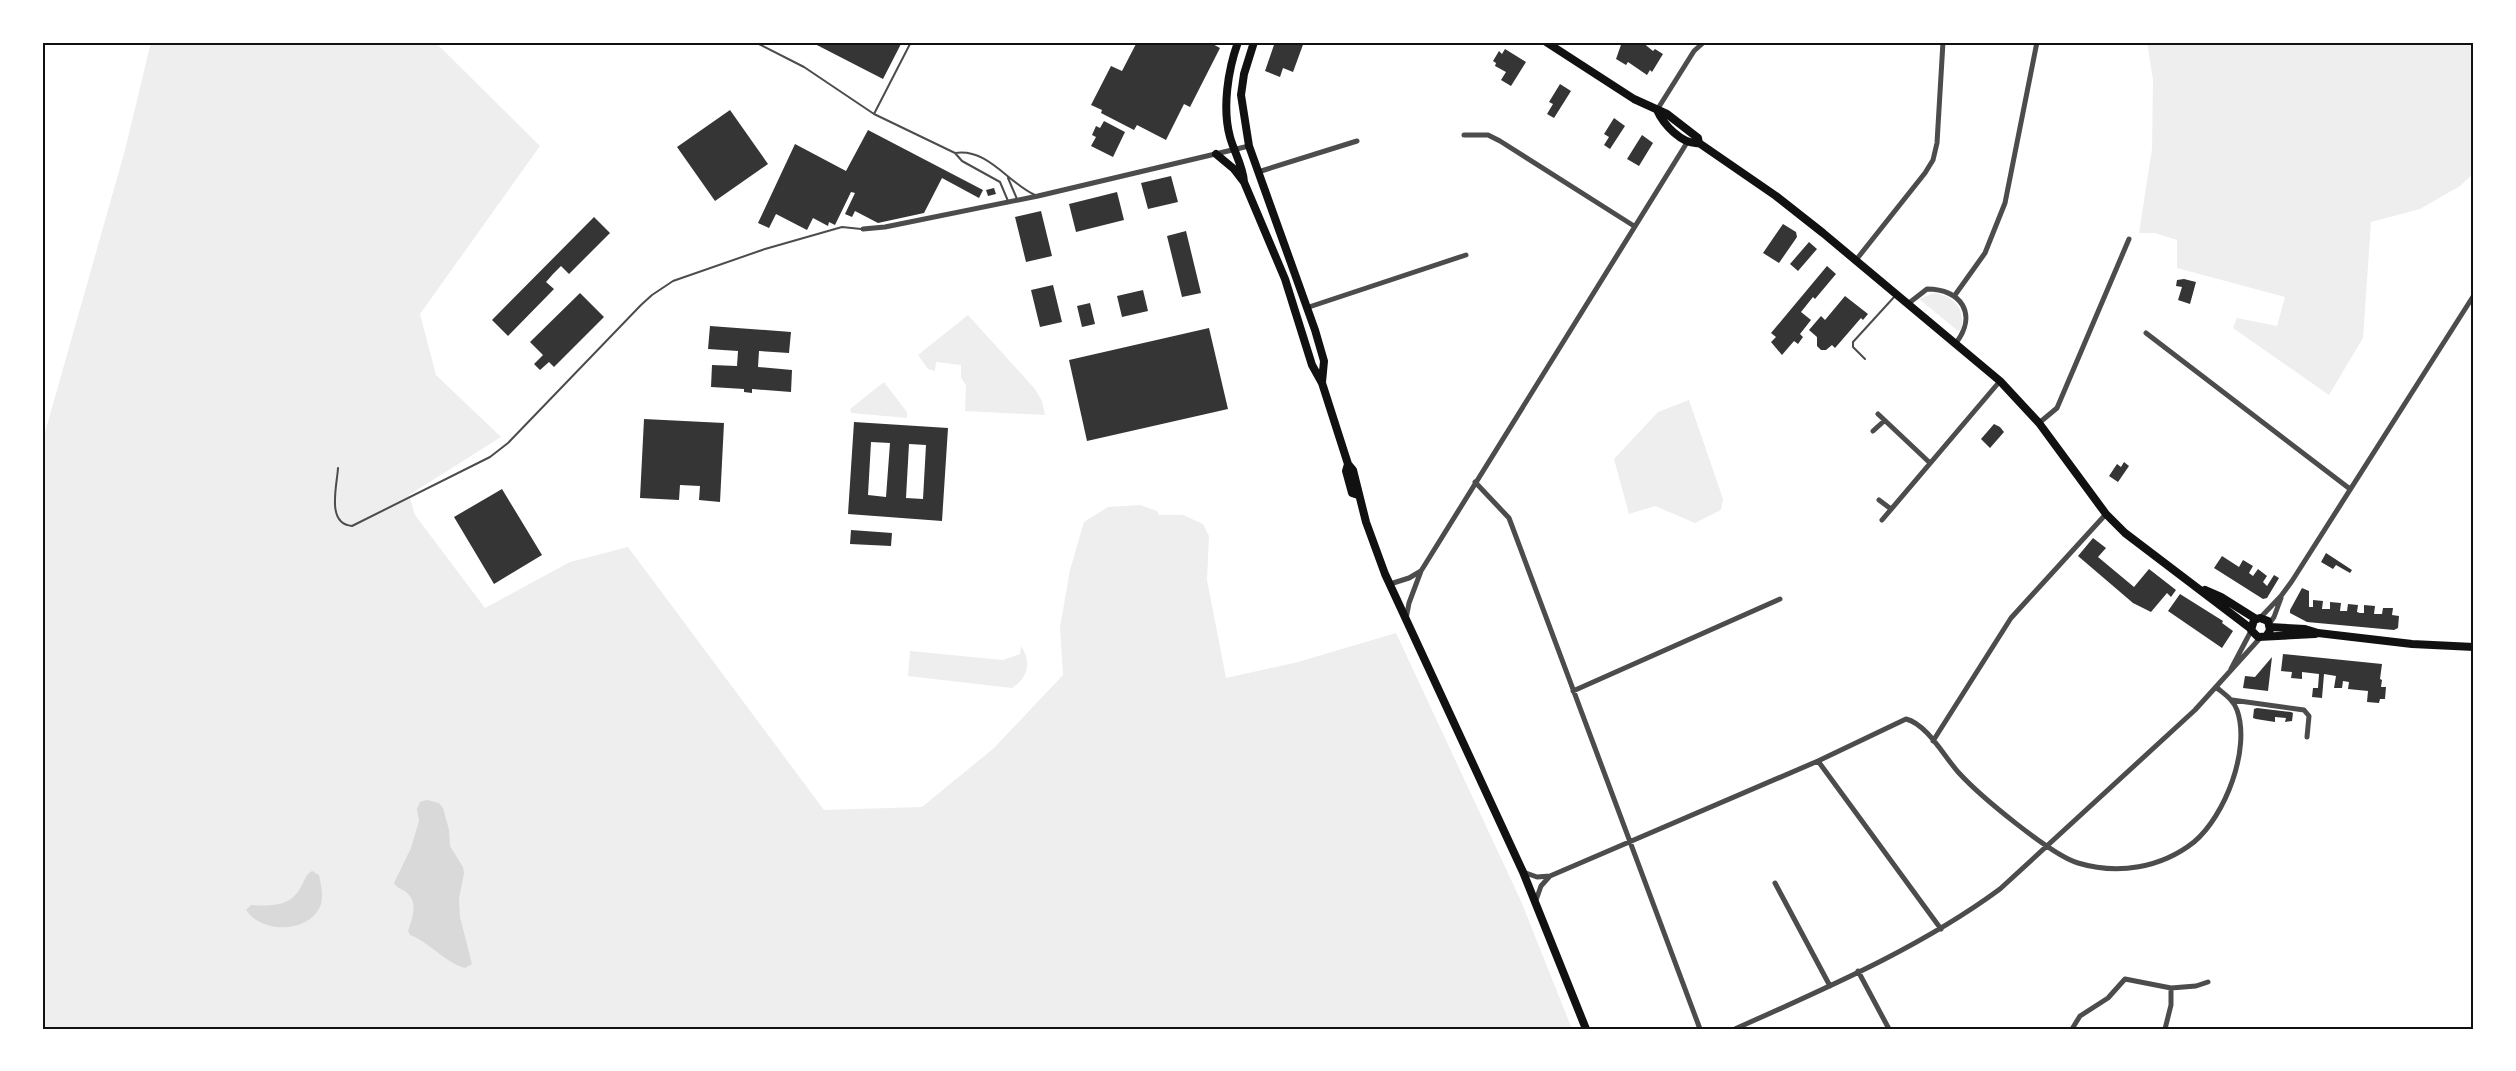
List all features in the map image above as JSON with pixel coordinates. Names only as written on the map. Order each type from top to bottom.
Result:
[{"type":"main road","points":[[1238,42],[1232,62],[1228,124],[1234,150],[1244,173],[1244,182]]},
{"type":"main road","points":[[1254,42],[1244,74],[1241,95],[1249,146],[1315,330],[1324,361],[1322,382]]},
{"type":"main road","points":[[1545,42],[1634,99],[1667,114],[1698,138],[1699,143]]},
{"type":"main road","points":[[1657,110],[1662,122],[1688,141],[1699,143],[1776,196],[1909,303],[2000,381],[2039,423],[2106,514],[2145,549],[2199,588],[2251,630],[2255,636],[2267,631],[2318,633],[2396,642],[2474,647]]},
{"type":"main road","points":[[1216,154],[1234,169],[1244,182],[1285,279],[1304,343],[1312,365],[1322,382],[1348,464],[1353,470],[1359,489],[1358,495],[1390,584],[1523,872],[1586,1029]]},
{"type":"main road","points":[[1304,343],[1308,334],[1309,318]]},
{"type":"main road","points":[[2199,588],[2221,597],[2258,618],[2267,631]]},
{"type":"main road","points":[[2251,630],[2258,618]]},
{"type":"street","points":[[1657,110],[1695,51],[1704,42]]},
{"type":"street","points":[[1856,260],[1933,160],[1937,143],[1943,42]]},
{"type":"street","points":[[1955,295],[1985,253],[2005,203],[2037,42]]},
{"type":"street","points":[[1464,135],[1488,135],[1500,141],[1634,226]]},
{"type":"street","points":[[1258,172],[1357,141]]},
{"type":"street","points":[[1406,620],[1409,603],[1421,571],[1688,141]]},
{"type":"street","points":[[863,229],[885,227],[1038,196],[1249,146]]},
{"type":"street","points":[[2039,423],[2057,408],[2129,239]]},
{"type":"street","points":[[1306,308],[1466,255]]},
{"type":"street","points":[[1909,303],[1927,289],[1936,289],[1955,295],[1966,314],[1964,331],[1956,343]]},
{"type":"street","points":[[2258,618],[2281,596],[2474,295]]},
{"type":"street","points":[[2146,333],[2350,489]]},
{"type":"street","points":[[1882,520],[2000,381]]},
{"type":"street","points":[[1878,414],[1930,463]]},
{"type":"street","points":[[1873,431],[1884,421]]},
{"type":"street","points":[[1475,482],[1509,518],[1700,1029]]},
{"type":"street","points":[[1879,500],[1891,509]]},
{"type":"street","points":[[1933,741],[2011,618],[2106,514]]},
{"type":"street","points":[[1390,584],[1409,578],[1421,571]]},
{"type":"street","points":[[2230,670],[2240,663],[2267,631],[2281,596]]},
{"type":"street","points":[[1573,691],[1780,598]]},
{"type":"street","points":[[1735,1029],[1830,986],[1941,929],[2000,889],[2186,718],[2230,670],[2251,630]]},
{"type":"street","points":[[1523,872],[1537,877],[1550,876],[1818,761],[1906,718],[1915,723],[1933,741],[1959,773],[1978,791],[2060,855],[2076,863],[2118,870],[2140,867],[2176,854],[2195,841],[2223,804],[2233,780],[2241,736],[2238,711],[2232,700],[2216,687]]},
{"type":"street","points":[[2232,700],[2289,706],[2304,710],[2309,716],[2307,736]]},
{"type":"street","points":[[1818,761],[1941,929]]},
{"type":"street","points":[[1535,903],[1541,886],[1550,876]]},
{"type":"street","points":[[1775,883],[1830,986]]},
{"type":"street","points":[[1858,971],[1889,1029]]},
{"type":"street","points":[[2072,1029],[2080,1016],[2108,998],[2125,979],[2171,988],[2196,986],[2208,982]]},
{"type":"street","points":[[2165,1029],[2171,1005],[2171,988]]},
{"type":"lane","points":[[755,42],[804,67],[874,114],[956,153],[962,161],[1000,182],[1008,201]]},
{"type":"lane","points":[[874,114],[911,42]]},
{"type":"lane","points":[[956,153],[966,151],[990,163],[1019,186],[1038,196]]},
{"type":"lane","points":[[1007,175],[1017,200]]},
{"type":"lane","points":[[338,468],[335,511],[337,520],[345,526],[352,526],[490,457],[508,444],[641,305],[673,281],[765,249],[842,227],[863,229]]},
{"type":"lane","points":[[1865,359],[1853,347],[1853,342],[1897,294]]},
{"type":"shaded area","points":[[151,42],[435,42],[540,146],[420,314],[436,375],[501,437],[409,495],[415,515],[485,608],[570,562],[628,547],[824,810],[922,807],[994,748],[1063,675],[1060,627],[1070,570],[1084,522],[1108,507],[1140,505],[1157,511],[1159,515],[1183,515],[1203,524],[1209,536],[1207,580],[1226,678],[1298,662],[1396,633],[1521,901],[1572,1029],[42,1029],[42,443],[125,150]]},
{"type":"shaded area","points":[[2147,42],[2474,42],[2474,126],[2471,127],[2474,132],[2474,173],[2460,186],[2420,209],[2371,222],[2363,338],[2329,395],[2233,328],[2237,318],[2277,326],[2285,297],[2177,268],[2177,240],[2155,233],[2139,233],[2152,149],[2153,80]]},
{"type":"shaded area","points":[[1934,293],[1953,300],[1957,305],[1962,315],[1961,329],[1958,331],[1919,299]]},
{"type":"shaded area","points":[[968,315],[1035,389],[1042,401],[1045,415],[965,411],[966,385],[961,378],[961,365],[936,362],[935,371],[928,369],[918,355]]},
{"type":"shaded area","points":[[884,382],[907,412],[907,418],[851,413],[850,409]]},
{"type":"shaded area","points":[[1689,400],[1723,499],[1721,510],[1695,523],[1655,506],[1629,514],[1614,459],[1658,412]]},
{"type":"shaded area","points":[[1021,646],[1026,658],[1027,669],[1022,679],[1012,688],[908,676],[910,651],[1003,660],[1020,654]]},
{"type":"shaded area","points":[[427,800],[439,803],[443,808],[449,830],[450,846],[463,867],[459,899],[460,917],[472,964],[465,968],[410,935],[408,931],[413,911],[412,901],[406,892],[394,883],[411,848],[419,821],[417,809],[420,802]]},
{"type":"shaded area","points":[[312,871],[319,875],[322,899],[314,916],[305,922],[295,926],[273,926],[253,918],[246,910],[251,905],[273,905],[286,902],[297,894],[306,876]]},
{"type":"building","points":[[811,42],[902,42],[883,79]]},
{"type":"building","points":[[1137,42],[1209,42],[1220,48],[1190,107],[1184,104],[1166,140],[1137,125],[1134,130],[1101,113],[1102,110],[1091,105],[1111,66],[1122,71]]},
{"type":"building","points":[[1275,42],[1304,42],[1293,72],[1283,68],[1280,77],[1265,71]]},
{"type":"building","points":[[1622,42],[1642,42],[1653,51],[1655,49],[1663,54],[1652,72],[1650,70],[1647,75],[1628,62],[1626,65],[1616,59]]},
{"type":"building","points":[[1505,49],[1526,62],[1511,86],[1501,80],[1506,72],[1495,66],[1496,63],[1493,61],[1499,51],[1502,54]]},
{"type":"building","points":[[1560,84],[1571,91],[1554,118],[1547,114],[1553,104],[1549,102]]},
{"type":"building","points":[[730,110],[768,164],[715,201],[677,147]]},
{"type":"building","points":[[1614,118],[1625,126],[1610,149],[1604,145],[1609,137],[1604,134]]},
{"type":"building","points":[[1104,121],[1125,132],[1113,157],[1091,146],[1096,137],[1092,135],[1096,126],[1100,128]]},
{"type":"building","points":[[868,130],[983,190],[979,198],[942,178],[924,213],[878,223],[855,211],[852,217],[845,214],[855,193],[851,192],[835,225],[829,222],[828,226],[813,218],[807,230],[776,214],[769,228],[758,223],[795,144],[846,171]]},
{"type":"building","points":[[1642,135],[1653,143],[1639,166],[1627,159]]},
{"type":"building","points":[[1171,176],[1178,202],[1148,209],[1141,183]]},
{"type":"building","points":[[994,188],[996,194],[988,196],[986,190]]},
{"type":"building","points":[[1117,192],[1124,220],[1076,232],[1069,204]]},
{"type":"building","points":[[1041,211],[1052,256],[1026,262],[1015,217]]},
{"type":"building","points":[[594,217],[610,233],[569,274],[561,266],[553,274],[546,282],[554,289],[508,336],[492,320]]},
{"type":"building","points":[[1783,224],[1796,232],[1797,237],[1779,263],[1763,253]]},
{"type":"building","points":[[1186,231],[1201,293],[1182,297],[1167,236]]},
{"type":"building","points":[[1809,242],[1817,249],[1798,271],[1790,264]]},
{"type":"building","points":[[1827,266],[1836,274],[1801,312],[1811,320],[1800,334],[1803,337],[1798,344],[1794,341],[1782,355],[1771,342],[1776,337],[1771,333]]},
{"type":"building","points":[[2177,280],[2196,282],[2190,304],[2178,300],[2182,287],[2176,286]]},
{"type":"building","points":[[1053,285],[1062,322],[1040,327],[1031,290]]},
{"type":"building","points":[[1143,290],[1148,311],[1122,317],[1117,296]]},
{"type":"building","points":[[580,293],[604,317],[554,367],[549,362],[540,370],[534,364],[543,355],[530,342]]},
{"type":"building","points":[[1845,296],[1868,314],[1863,320],[1861,318],[1835,348],[1832,345],[1826,350],[1821,350],[1817,346],[1817,337],[1809,330],[1821,316],[1825,320]]},
{"type":"building","points":[[1090,303],[1095,324],[1082,327],[1077,306]]},
{"type":"building","points":[[710,326],[791,332],[789,353],[759,351],[758,367],[792,370],[791,392],[752,389],[752,393],[744,392],[744,389],[711,387],[712,365],[737,366],[738,351],[708,349]]},
{"type":"building","points":[[1209,328],[1228,409],[1087,441],[1069,360]]},
{"type":"building","points":[[644,419],[724,423],[720,502],[699,500],[700,486],[680,485],[679,500],[640,498]]},
{"type":"building","points":[[854,422],[948,428],[942,521],[848,514]],"holes":[[[871,442],[890,443],[886,497],[868,495]],[[909,444],[926,445],[923,499],[906,498]]]},
{"type":"building","points":[[1994,424],[2004,432],[1990,448],[1981,439]]},
{"type":"building","points":[[2124,462],[2129,466],[2118,482],[2109,476],[2117,464],[2121,467]]},
{"type":"building","points":[[502,489],[542,555],[494,584],[454,517]]},
{"type":"building","points":[[851,530],[892,533],[891,546],[850,544]]},
{"type":"building","points":[[2093,538],[2106,548],[2098,557],[2134,587],[2149,569],[2176,590],[2171,597],[2167,593],[2151,612],[2133,603],[2078,556]]},
{"type":"building","points":[[2326,553],[2352,570],[2350,573],[2336,565],[2333,569],[2321,562]]},
{"type":"building","points":[[2222,556],[2239,567],[2243,560],[2253,566],[2249,573],[2253,576],[2258,569],[2267,576],[2263,582],[2267,586],[2274,575],[2279,578],[2267,598],[2263,599],[2214,568]]},
{"type":"building","points":[[2302,588],[2309,591],[2309,607],[2313,607],[2313,600],[2323,601],[2322,609],[2330,609],[2330,602],[2341,603],[2340,611],[2347,611],[2348,604],[2358,605],[2357,612],[2360,613],[2364,613],[2364,605],[2375,606],[2374,614],[2382,614],[2383,608],[2393,608],[2392,615],[2399,616],[2398,628],[2394,630],[2307,622],[2290,613]]},
{"type":"building","points":[[2180,594],[2223,621],[2222,623],[2233,631],[2222,648],[2168,611]]},
{"type":"building","points":[[2283,654],[2382,664],[2380,679],[2382,680],[2381,687],[2386,687],[2385,699],[2380,699],[2379,703],[2367,702],[2368,691],[2348,689],[2349,682],[2343,681],[2342,688],[2334,688],[2336,676],[2324,674],[2322,698],[2312,697],[2313,688],[2318,688],[2319,674],[2302,672],[2302,679],[2291,678],[2292,672],[2281,671]]},
{"type":"building","points":[[2272,657],[2268,691],[2243,688],[2245,676],[2255,677]]},
{"type":"building","points":[[2254,709],[2291,712],[2293,713],[2292,721],[2285,722],[2286,718],[2275,717],[2275,722],[2253,718]]}]
